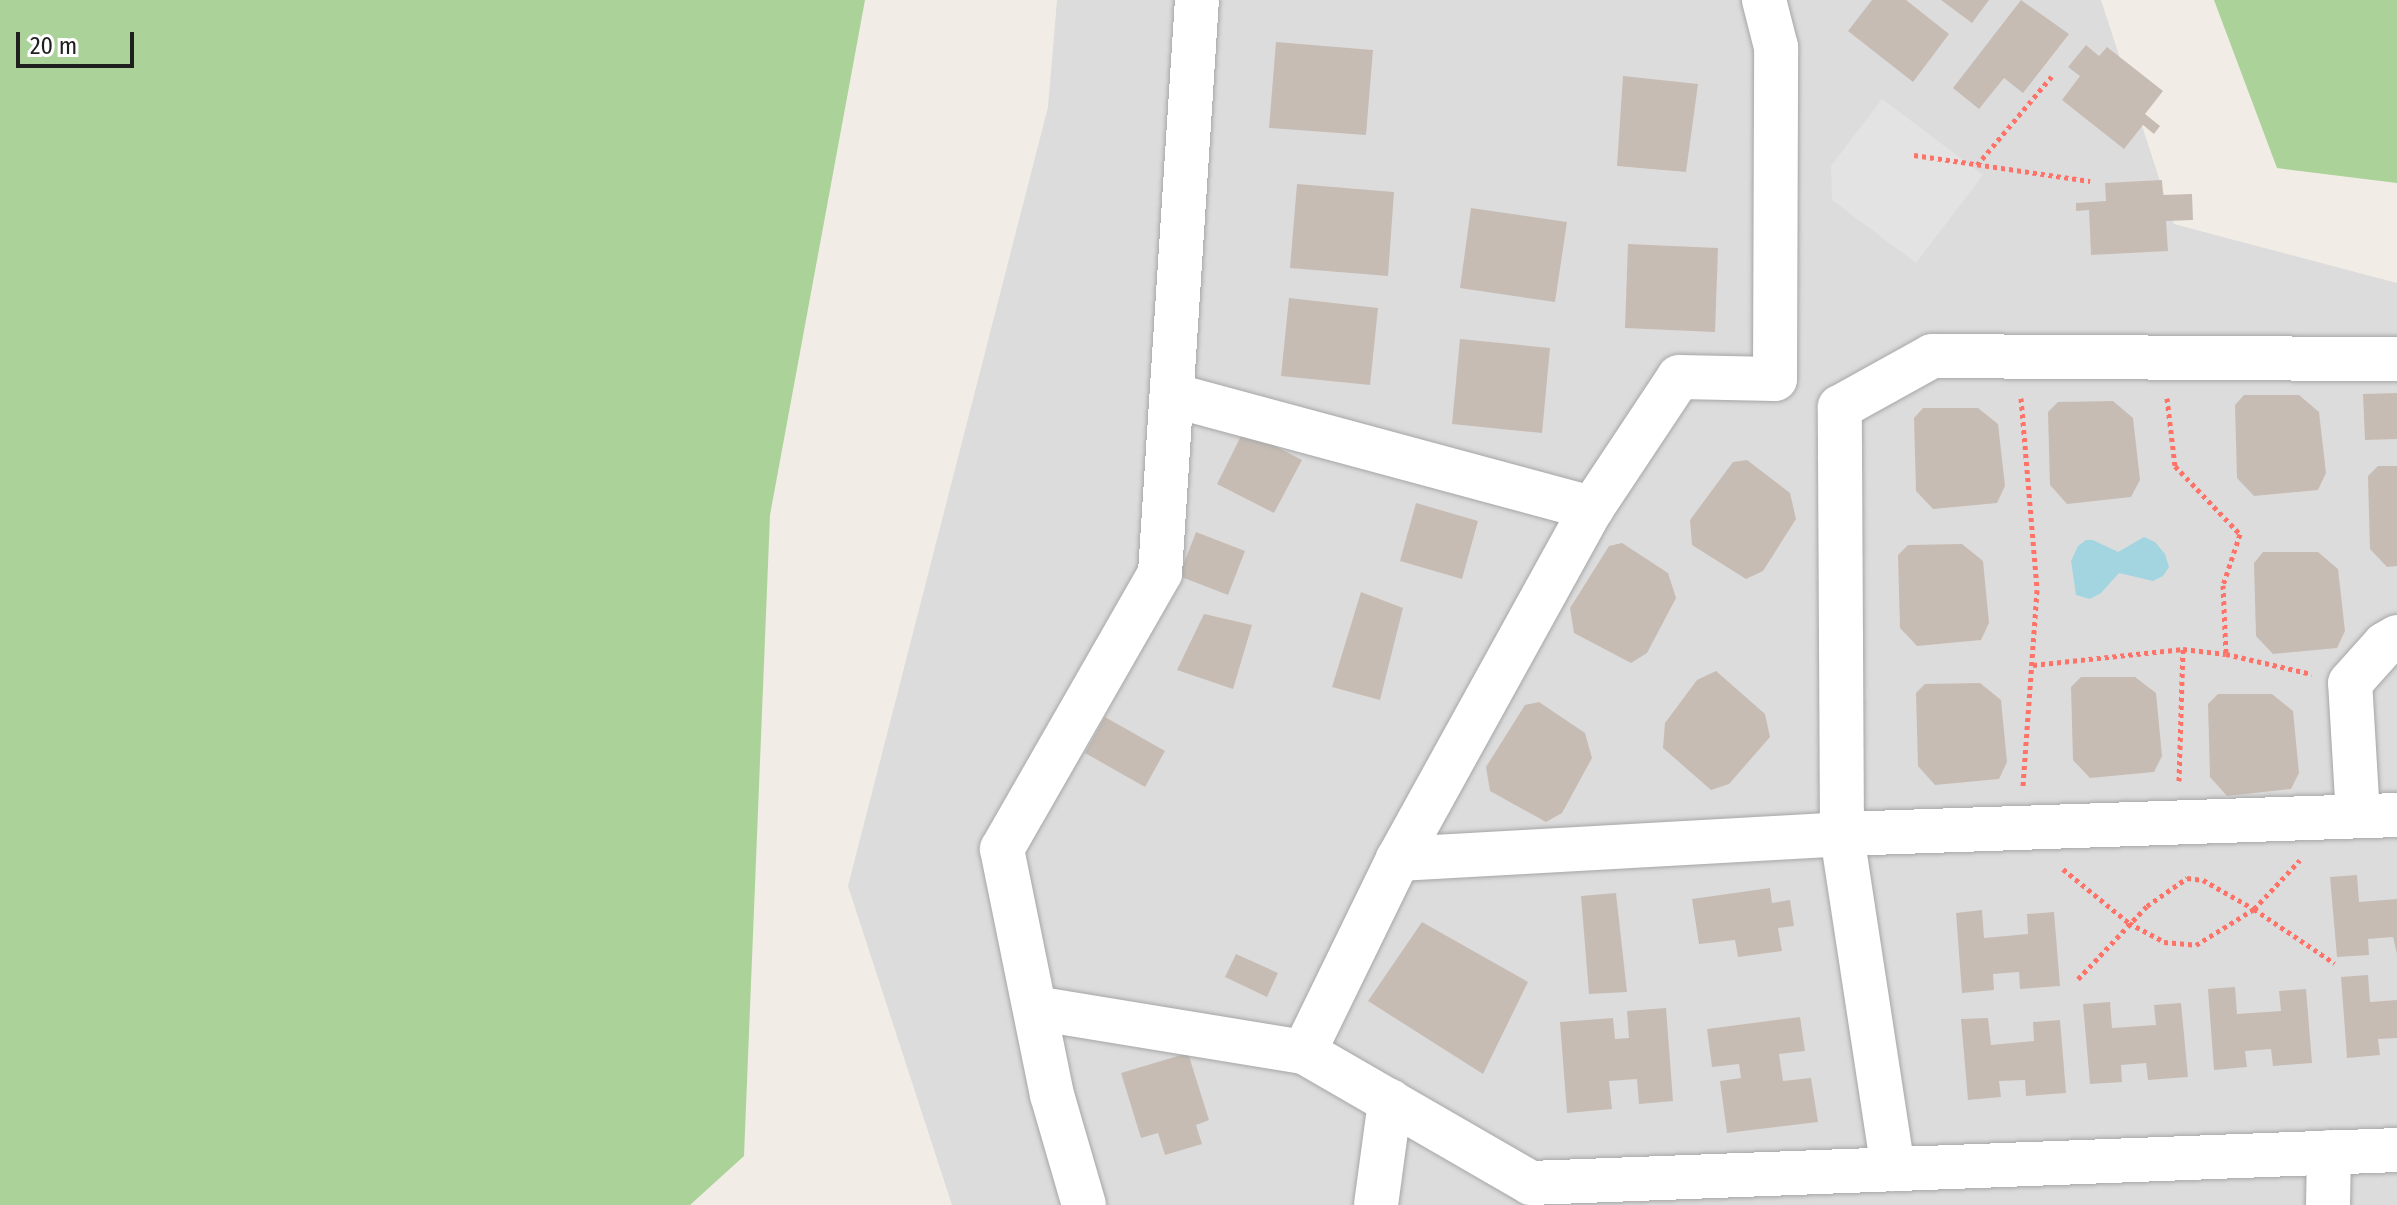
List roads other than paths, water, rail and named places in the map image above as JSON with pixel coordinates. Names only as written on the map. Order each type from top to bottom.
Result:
[{"type":"street","points":[[1084,1205],[1052,1095],[1002,849],[1160,573],[1197,0]]},
{"type":"street","points":[[1304,1052],[1398,859],[1592,508],[1679,377],[1775,379],[1776,47],[1764,0]]},
{"type":"street","points":[[1893,1169],[1842,834],[1840,407],[1932,356],[2397,359]]},
{"type":"street","points":[[1172,395],[1592,508]]},
{"type":"street","points":[[1398,859],[1842,834],[2360,816],[2350,683],[2385,644],[2397,637]]},
{"type":"street","points":[[1035,1008],[1304,1052],[1531,1183],[1670,1192],[1893,1169],[2397,1150]]},
{"type":"street","points":[[1376,1205],[1390,1101]]},
{"type":"street","points":[[2328,1205],[2329,1152]]},
{"type":"water","points":[[2144,537],[2155,542],[2165,554],[2169,567],[2163,576],[2153,581],[2119,573],[2101,593],[2090,599],[2076,595],[2071,561],[2078,546],[2086,540],[2093,540],[2118,552]]}]
